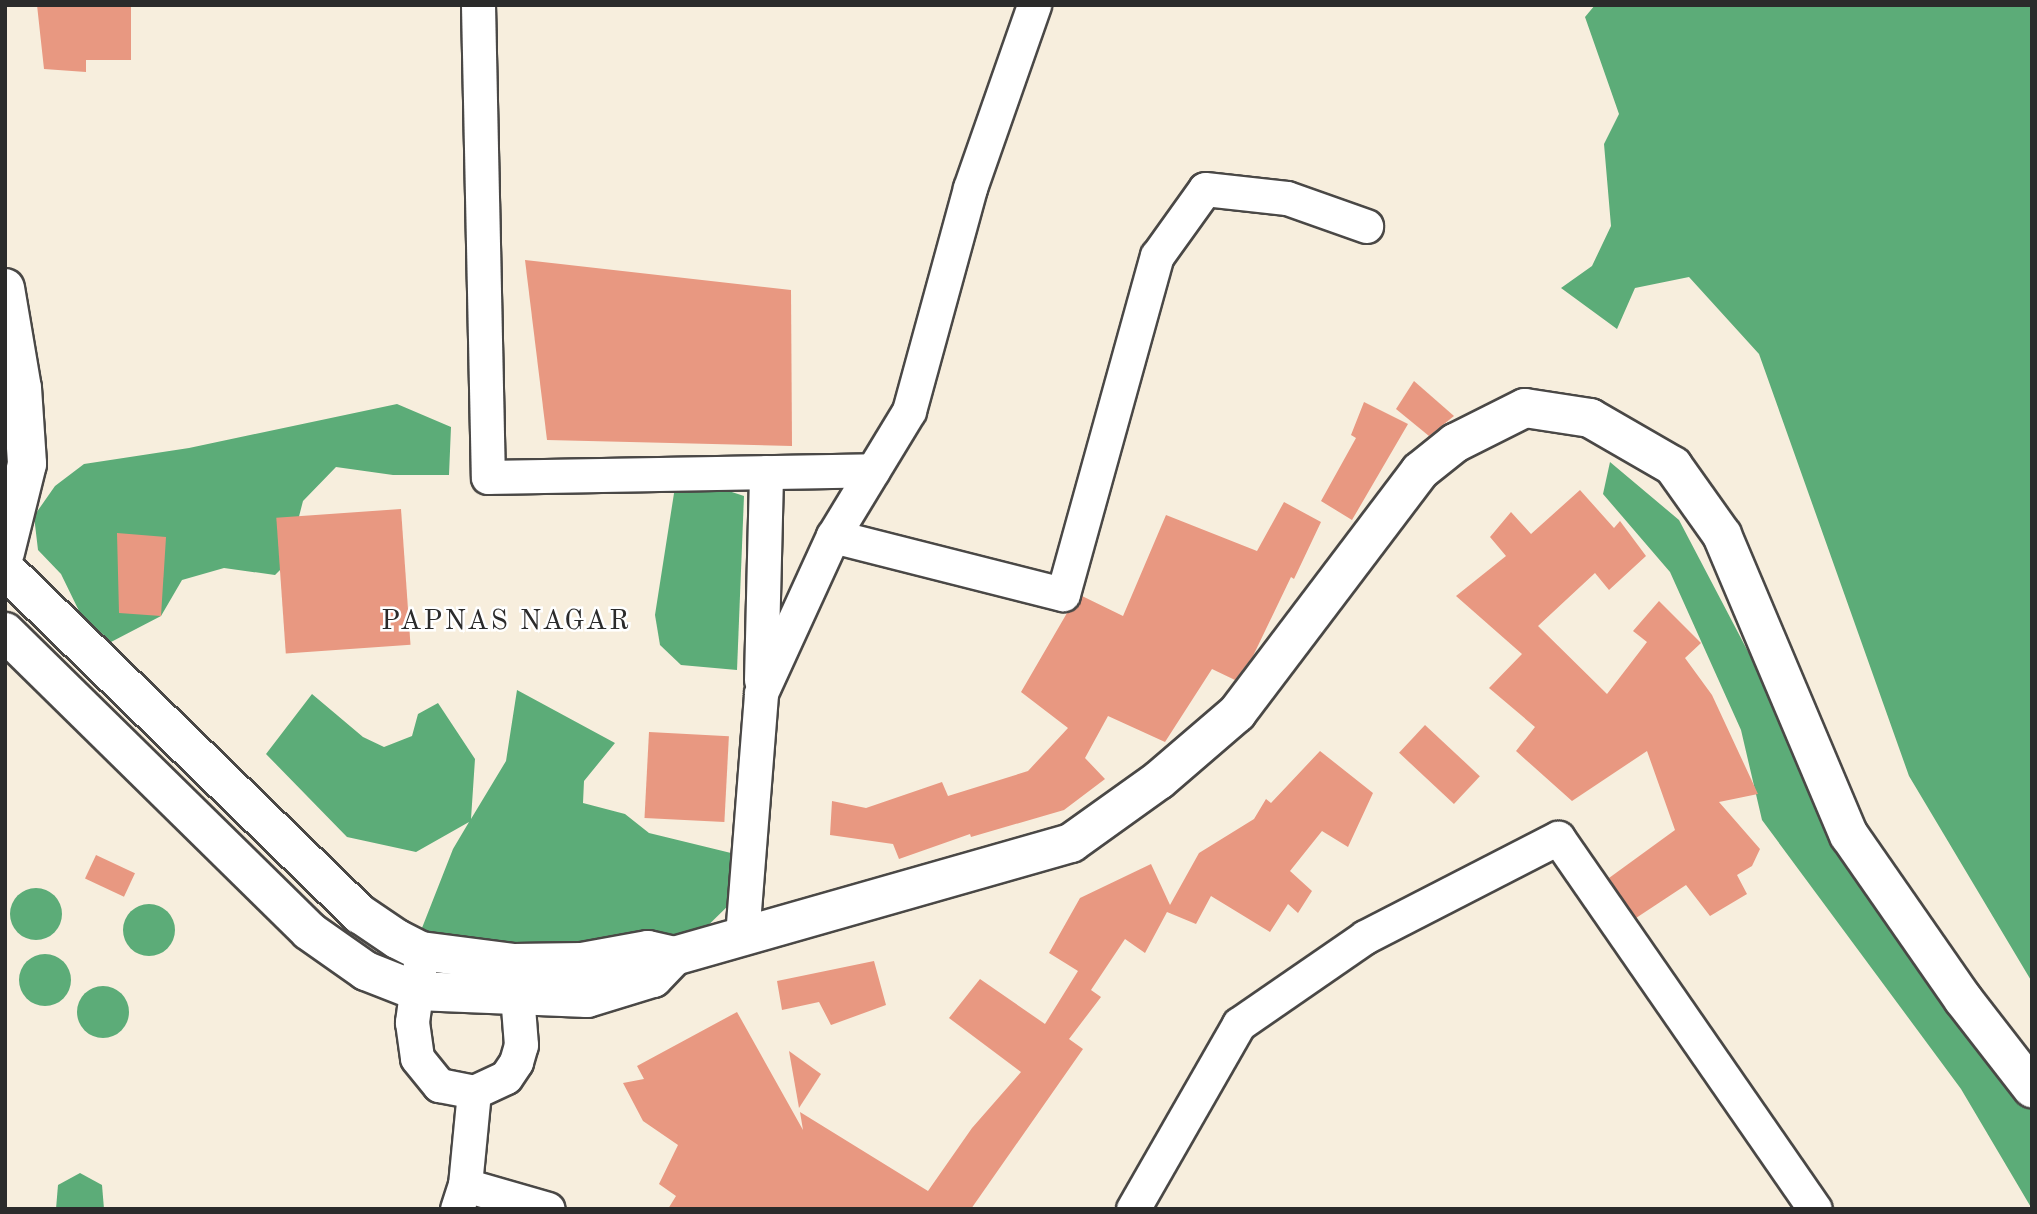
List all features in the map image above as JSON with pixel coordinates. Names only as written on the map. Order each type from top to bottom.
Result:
[{"type":"main road","points":[[5,288],[22,388],[27,464],[7,567],[360,914],[421,951],[587,998],[653,978],[674,956],[1070,843],[1159,780],[1237,713],[1420,471],[1455,443],[1525,408],[1590,418],[1673,466],[1722,535],[1849,835],[1963,999],[2032,1088]]},
{"type":"main road","points":[[5,632],[309,931],[366,971],[417,991],[516,980]]},
{"type":"street","points":[[478,5],[488,477],[873,470]]},
{"type":"street","points":[[761,693],[833,536],[909,411],[970,188],[1034,5]]},
{"type":"street","points":[[833,536],[1063,594],[1157,256],[1205,189],[1287,198],[1366,226]]},
{"type":"street","points":[[742,936],[761,693],[766,472]]},
{"type":"street","points":[[1133,1209],[1239,1024],[1365,936],[1558,838],[1815,1209]]},
{"type":"street","points":[[421,951],[412,1022],[416,1058],[439,1085],[474,1092],[506,1077],[516,1062],[521,1045],[516,980]]},
{"type":"street","points":[[474,1092],[461,1197],[548,1209]]},
{"type":"green space","points":[[1595,5],[2032,5],[2032,982],[1909,776],[1759,354],[1689,277],[1635,288],[1617,329],[1561,288],[1592,266],[1611,226],[1604,144],[1619,114],[1585,17]]},
{"type":"green space","points":[[397,404],[451,427],[449,475],[393,475],[336,467],[303,501],[287,563],[275,575],[224,568],[182,580],[161,616],[111,642],[80,613],[61,574],[38,550],[34,516],[55,486],[84,464],[189,448]]},
{"type":"green space","points":[[1610,462],[1679,520],[1754,663],[1810,792],[2032,1091],[2032,1209],[1961,1089],[1762,820],[1741,730],[1670,572],[1603,494]]},
{"type":"green space","points":[[677,474],[744,496],[737,670],[681,665],[660,645],[655,615]]},
{"type":"green space","points":[[517,690],[615,743],[584,781],[583,803],[625,814],[649,833],[731,853],[734,900],[688,945],[552,955],[420,933],[453,849],[469,822],[416,852],[347,837],[266,754],[312,694],[363,737],[384,747],[412,736],[418,714],[438,703],[475,759],[471,819],[506,761]]},
{"type":"green space","points":[[36,888],[46,890],[54,896],[60,904],[60,924],[54,932],[46,938],[36,940],[26,938],[18,932],[12,924],[10,914],[12,904],[18,896],[26,890]]},
{"type":"green space","points":[[149,904],[159,906],[167,912],[173,920],[173,940],[167,948],[159,954],[149,956],[139,954],[131,948],[125,940],[123,930],[125,920],[131,912],[139,906]]},
{"type":"green space","points":[[45,954],[55,956],[63,962],[69,970],[69,990],[63,998],[55,1004],[45,1006],[35,1004],[27,998],[21,990],[19,980],[21,970],[27,962],[35,956]]},
{"type":"green space","points":[[103,986],[113,988],[121,994],[127,1002],[127,1022],[121,1030],[113,1036],[103,1038],[93,1036],[85,1030],[79,1022],[77,1012],[79,1002],[85,994],[93,988]]},
{"type":"green space","points":[[80,1173],[102,1185],[104,1209],[56,1209],[58,1185]]},
{"type":"building","points":[[37,5],[131,5],[131,60],[86,60],[86,72],[44,69]]},
{"type":"building","points":[[525,260],[791,290],[792,446],[547,440]]},
{"type":"building","points":[[1414,381],[1454,416],[1429,436],[1396,409]]},
{"type":"building","points":[[1364,402],[1408,424],[1352,520],[1321,501],[1356,438],[1351,435]]},
{"type":"building","points":[[1580,490],[1614,528],[1620,521],[1646,556],[1609,590],[1595,573],[1538,626],[1607,694],[1647,642],[1633,631],[1659,601],[1701,643],[1685,658],[1712,695],[1758,794],[1719,802],[1760,849],[1752,866],[1737,875],[1747,894],[1710,916],[1686,885],[1636,918],[1609,878],[1675,830],[1647,751],[1572,801],[1516,751],[1535,727],[1489,688],[1522,654],[1456,596],[1506,556],[1490,537],[1511,512],[1531,534]]},
{"type":"building","points":[[1284,502],[1321,522],[1294,579],[1291,577],[1253,656],[1235,680],[1212,669],[1165,742],[1108,716],[1085,758],[1105,779],[1064,810],[971,837],[970,834],[899,859],[893,844],[830,835],[832,801],[866,808],[942,782],[948,796],[1028,771],[1068,728],[1021,692],[1067,613],[1077,607],[1082,596],[1123,616],[1166,515],[1257,551]]},
{"type":"building","points":[[401,509],[410,645],[286,653],[276,518]]},
{"type":"building","points":[[117,533],[166,537],[161,616],[119,613]]},
{"type":"building","points":[[1425,725],[1480,776],[1454,804],[1399,753]]},
{"type":"building","points":[[649,732],[729,736],[724,822],[644,818]]},
{"type":"building","points":[[1320,751],[1373,793],[1348,847],[1322,831],[1290,871],[1312,891],[1298,913],[1288,904],[1270,932],[1211,896],[1196,924],[1167,912],[1145,953],[1125,939],[1091,990],[1101,997],[1069,1039],[1083,1049],[971,1209],[668,1209],[676,1196],[659,1184],[678,1145],[643,1121],[623,1083],[644,1079],[637,1066],[737,1012],[803,1130],[800,1112],[928,1191],[972,1128],[1021,1072],[949,1018],[980,979],[1045,1024],[1078,971],[1049,953],[1080,898],[1151,864],[1170,905],[1199,853],[1254,819],[1266,799],[1271,803]]},
{"type":"building","points":[[96,855],[135,873],[124,897],[85,879]]},
{"type":"building","points":[[874,961],[886,1005],[831,1025],[819,1002],[782,1010],[777,981]]},
{"type":"building","points":[[789,1051],[821,1074],[799,1108]]},
{"type":"district","name":"PAPNAS NAGAR","points":[[506,622]]}]
